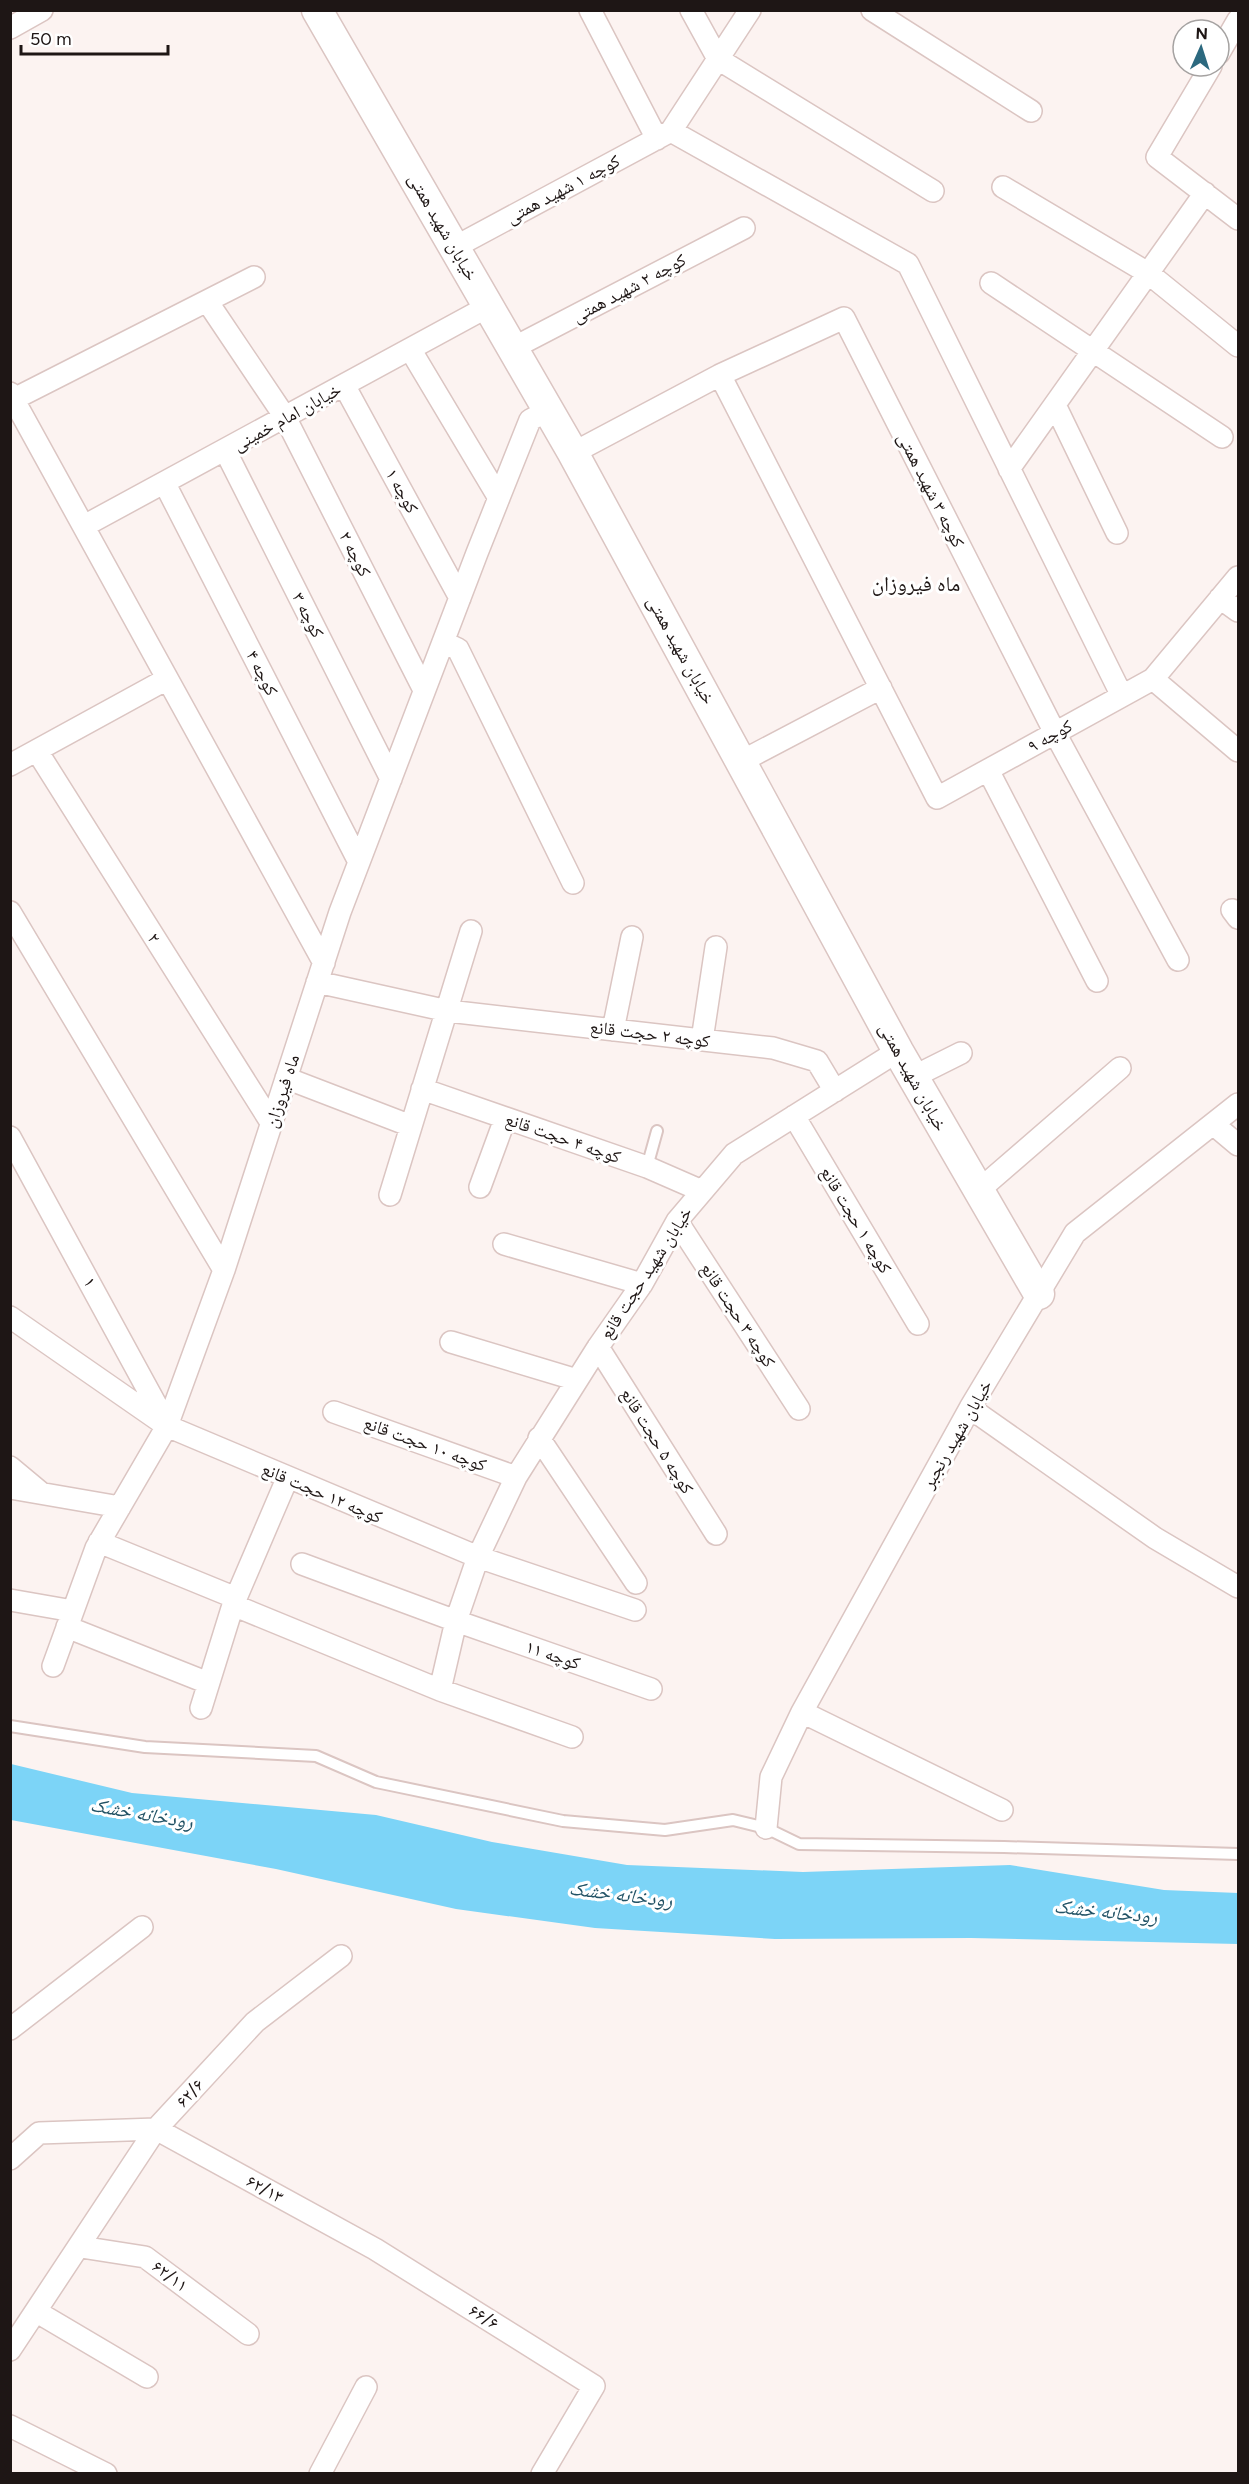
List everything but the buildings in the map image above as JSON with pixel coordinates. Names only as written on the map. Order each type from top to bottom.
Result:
[{"type":"street","points":[[10,28],[42,10]]},
{"type":"street","name":"خیابان شهید همتی","points":[[317,10],[549,410],[898,1051],[1039,1294]]},
{"type":"street","points":[[590,10],[664,135],[908,264],[1122,696]]},
{"type":"street","points":[[691,10],[718,59],[933,191]]},
{"type":"street","points":[[664,135],[750,10]]},
{"type":"street","points":[[872,10],[1031,111]]},
{"type":"street","points":[[1231,33],[1239,20]]},
{"type":"street","points":[[1204,78],[1157,157],[1239,219]]},
{"type":"street","name":"کوچه ۱ شهید همتی","points":[[455,247],[664,135]]},
{"type":"street","points":[[1003,187],[1148,273],[1239,346]]},
{"type":"street","points":[[1009,469],[1205,193]]},
{"type":"street","name":"کوچه ۲ شهید همتی","points":[[513,348],[744,228]]},
{"type":"street","points":[[254,277],[12,398],[167,679],[320,973]]},
{"type":"street","points":[[991,283],[1222,437]]},
{"type":"street","name":"خیابان امام خمینی","points":[[84,526],[489,306]]},
{"type":"street","name":"کوچه ۲","points":[[211,307],[285,417],[424,690]]},
{"type":"street","name":"کوچه ۳ شهید همتی","points":[[573,453],[720,375],[844,318],[1055,733],[1178,960]]},
{"type":"street","points":[[410,349],[499,498]]},
{"type":"street","name":"کوچه ۹","points":[[720,375],[937,798],[1153,679],[1239,577]]},
{"type":"street","name":"کوچه ۱","points":[[344,385],[460,598]]},
{"type":"street","points":[[1054,405],[1117,533]]},
{"type":"street","name":"ماه فیروزان","points":[[53,1666],[99,1542],[167,1426],[224,1270],[340,912],[530,420],[549,410]]},
{"type":"street","name":"کوچه ۳","points":[[225,450],[391,779]]},
{"type":"street","name":"کوچه ۴","points":[[165,484],[359,862]]},
{"type":"street","points":[[1220,598],[1239,611]]},
{"type":"street","points":[[443,642],[458,649],[573,884]]},
{"type":"street","points":[[19,756],[167,679]]},
{"type":"street","points":[[1153,679],[1239,751]]},
{"type":"street","points":[[742,761],[881,688]]},
{"type":"street","name":"۲","points":[[19,756],[272,1124]]},
{"type":"street","points":[[987,770],[1097,981]]},
{"type":"street","points":[[10,912],[224,1270]]},
{"type":"street","points":[[390,1195],[471,931]]},
{"type":"street","points":[[613,1030],[632,937]]},
{"type":"street","points":[[702,1040],[716,947]]},
{"type":"street","name":"کوچه ۲ حجت قانع","points":[[320,973],[448,1011],[772,1048],[818,1062],[835,1091]]},
{"type":"street","name":"خیابان شهید حجت قانع","points":[[440,1690],[456,1621],[478,1557],[516,1477],[538,1438],[642,1284],[677,1221],[734,1154],[898,1051]]},
{"type":"street","points":[[913,1077],[961,1053]]},
{"type":"street","points":[[978,1191],[1120,1068]]},
{"type":"street","points":[[286,1078],[411,1126]]},
{"type":"street","name":"کوچه ۴ حجت قانع","points":[[422,1089],[647,1167],[702,1191]]},
{"type":"street","name":"خیابان شهید رنجبر","points":[[766,1828],[771,1777],[802,1712],[970,1408],[1075,1233],[1239,1104]]},
{"type":"street","name":"کوچه ۱ حجت قانع","points":[[794,1116],[918,1324]]},
{"type":"street","points":[[480,1187],[505,1119]]},
{"type":"street","points":[[1214,1124],[1239,1144]]},
{"type":"street","name":"۱","points":[[10,1137],[167,1426]]},
{"type":"street","name":"کوچه ۳ حجت قانع","points":[[677,1221],[799,1409]]},
{"type":"street","points":[[504,1244],[642,1284]]},
{"type":"street","name":"کوچه ۱۲ حجت قانع","points":[[10,1317],[167,1426],[287,1479],[478,1557],[635,1610]]},
{"type":"street","points":[[451,1342],[577,1380]]},
{"type":"street","name":"کوچه ۵ حجت قانع","points":[[598,1347],[716,1534]]},
{"type":"street","points":[[970,1408],[1155,1538],[1237,1581]]},
{"type":"street","name":"کوچه ۱۰ حجت قانع","points":[[334,1412],[516,1477]]},
{"type":"street","points":[[538,1438],[636,1583]]},
{"type":"street","points":[[10,1467],[42,1493]]},
{"type":"street","points":[[201,1708],[234,1601],[287,1479]]},
{"type":"street","points":[[10,1488],[120,1507]]},
{"type":"street","points":[[99,1542],[440,1690],[572,1737]]},
{"type":"street","name":"کوچه ۱۱","points":[[302,1564],[651,1689]]},
{"type":"street","points":[[10,1600],[70,1619],[208,1683]]},
{"type":"street","points":[[802,1712],[1002,1810]]},
{"type":"street","points":[[10,2029],[142,1926]]},
{"type":"street","name":"۶۲/۶","points":[[10,2350],[81,2247],[156,2129],[255,2022],[341,1956]]},
{"type":"street","points":[[10,2159],[39,2133],[156,2129]]},
{"type":"street","name":"۶۲/۱۳","points":[[156,2129],[375,2248]]},
{"type":"street","name":"۶۲/۱۱","points":[[81,2247],[145,2257],[248,2334]]},
{"type":"street","name":"۶۶/۶","points":[[375,2248],[594,2386],[542,2474]]},
{"type":"street","points":[[37,2312],[147,2377]]},
{"type":"street","points":[[320,2474],[366,2386]]},
{"type":"street","points":[[10,2426],[106,2474]]},
{"type":"lane","points":[[647,1167],[657,1131]]},
{"type":"lane","points":[[10,1726],[145,1747],[316,1756],[376,1782],[563,1821],[665,1830],[733,1820],[766,1828],[799,1844],[1239,1854]]},
{"type":"water","name":"رودخانه خشک","points":[[11,1764],[132,1793],[376,1815],[492,1842],[627,1865],[803,1872],[1010,1865],[1164,1890],[1238,1893],[1238,1944],[971,1938],[775,1939],[595,1928],[456,1909],[276,1869],[11,1820]]},
{"type":"district","name":"ماه فیروزان","points":[[916,583]]}]
